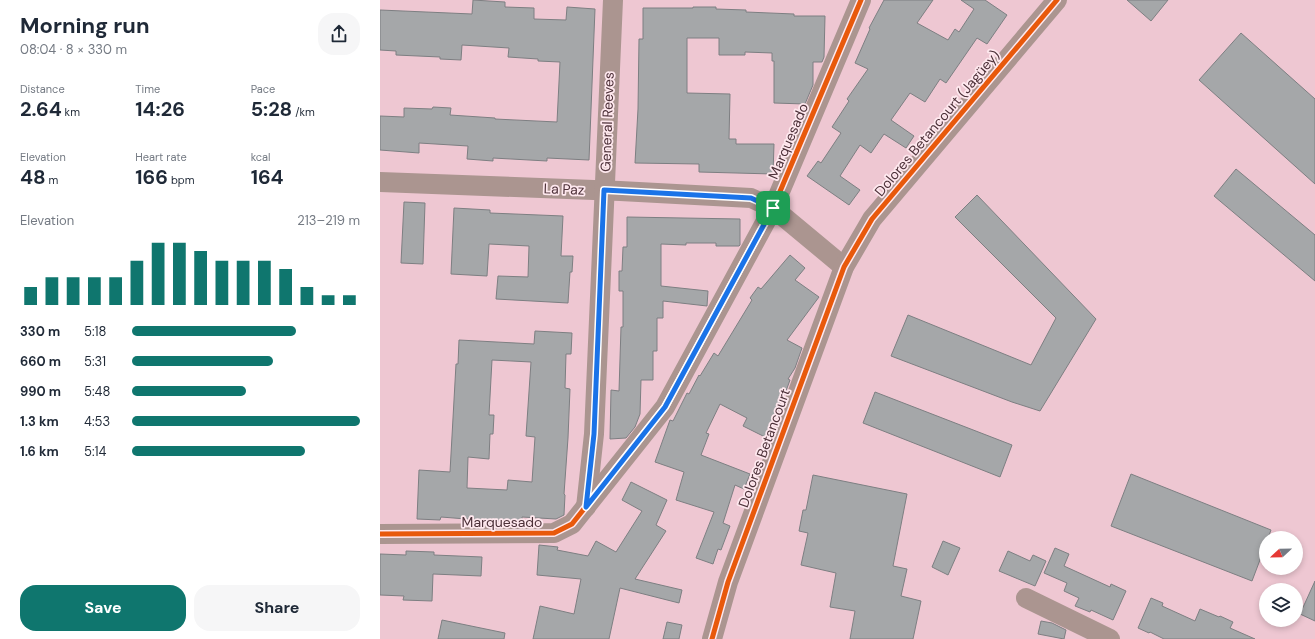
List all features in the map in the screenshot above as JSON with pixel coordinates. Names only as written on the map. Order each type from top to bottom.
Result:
[{"type":"street","name":"General Reeves","points":[[586,507],[594,434],[613,0]]},
{"type":"street","name":"Marquesado","points":[[380,534],[554,534],[572,524],[665,407],[773,208],[861,0]]},
{"type":"street","name":"Dolores Betancourt (Jagüey)","points":[[844,267],[872,219],[1057,0]]},
{"type":"street","name":"La Paz","points":[[380,182],[604,190],[751,198],[773,208],[844,267]]},
{"type":"street","name":"Dolores Betancourt","points":[[712,639],[728,582],[844,267]]},
{"type":"street","points":[[1026,598],[1087,634],[1110,639]]},
{"type":"building","points":[[473,0],[505,2],[505,7],[534,8],[534,19],[566,20],[567,7],[595,9],[589,160],[547,158],[547,161],[493,158],[493,161],[467,159],[468,146],[419,143],[419,153],[380,150],[380,116],[404,117],[404,108],[451,108],[450,115],[557,122],[560,62],[508,57],[509,48],[462,45],[461,60],[440,59],[440,57],[396,55],[396,51],[380,50],[380,10],[472,14]]},
{"type":"building","points":[[884,0],[933,0],[917,23],[948,40],[955,29],[959,32],[974,9],[961,0],[985,0],[1007,15],[987,44],[977,38],[946,83],[940,79],[925,102],[910,93],[891,120],[914,136],[906,148],[884,134],[871,153],[860,145],[840,176],[860,190],[849,205],[807,176],[818,161],[821,163],[841,133],[832,127],[849,101],[847,99],[868,69],[855,63],[870,29],[869,28]]},
{"type":"building","points":[[1127,0],[1168,0],[1151,21]]},
{"type":"building","points":[[716,7],[716,9],[746,10],[746,12],[794,14],[794,16],[825,16],[824,57],[822,62],[813,62],[813,85],[805,104],[774,103],[774,61],[772,61],[772,53],[745,52],[745,55],[719,55],[719,38],[687,38],[687,93],[730,94],[729,139],[736,139],[736,144],[774,144],[773,174],[699,172],[699,164],[635,163],[638,109],[639,39],[643,39],[643,8]]},
{"type":"building","points":[[1241,33],[1315,99],[1315,184],[1199,80]]},
{"type":"building","points":[[1236,169],[1315,235],[1315,281],[1214,196]]},
{"type":"building","points":[[977,195],[1096,319],[1040,411],[1012,402],[891,356],[908,315],[1031,365],[1056,318],[955,217]]},
{"type":"building","points":[[404,202],[425,203],[423,264],[401,263]]},
{"type":"building","points":[[454,208],[490,210],[490,213],[563,216],[561,256],[573,256],[572,272],[570,272],[568,303],[496,299],[498,276],[528,277],[529,246],[489,244],[487,276],[451,274]]},
{"type":"building","points":[[627,217],[740,219],[740,245],[716,246],[716,243],[686,243],[686,245],[661,244],[661,286],[708,291],[707,306],[663,301],[663,318],[657,318],[657,351],[653,351],[653,380],[641,380],[640,414],[635,427],[626,438],[610,439],[611,390],[619,391],[621,327],[623,327],[623,291],[619,291],[619,271],[622,271],[623,247],[627,247]]},
{"type":"building","points":[[790,255],[805,268],[795,280],[819,297],[787,340],[802,348],[795,368],[788,379],[790,380],[779,403],[781,404],[779,409],[765,437],[743,426],[747,418],[720,404],[706,433],[709,434],[701,455],[750,474],[744,489],[735,485],[723,523],[730,526],[721,550],[718,549],[713,564],[696,558],[714,512],[676,500],[684,472],[655,462],[670,420],[673,421],[687,393],[689,394],[699,375],[700,376],[714,353],[718,356],[752,300],[750,298],[758,287],[761,289]]},
{"type":"building","points":[[535,331],[572,333],[571,354],[566,354],[565,388],[570,389],[564,515],[556,519],[522,517],[522,521],[498,520],[498,522],[479,522],[479,520],[441,517],[440,520],[417,519],[419,470],[450,472],[456,364],[458,364],[459,340],[534,344]],"holes":[[[492,360],[531,362],[526,436],[535,437],[532,482],[508,480],[507,490],[467,488],[468,457],[489,459],[490,434],[493,434],[494,415],[489,415]]]},
{"type":"building","points":[[875,392],[1012,445],[1000,477],[863,423]]},
{"type":"building","points":[[1131,474],[1271,530],[1259,531],[1259,562],[1252,581],[1111,526]]},
{"type":"building","points":[[813,475],[907,494],[893,566],[907,569],[901,596],[921,601],[913,639],[850,639],[855,611],[830,607],[836,573],[801,565],[808,533],[799,531],[803,510],[806,510]]},
{"type":"building","points":[[631,482],[667,500],[656,525],[666,531],[635,579],[682,590],[679,603],[620,588],[609,639],[533,639],[540,606],[574,614],[581,579],[537,575],[539,545],[558,547],[557,550],[588,556],[596,541],[616,552],[642,511],[622,500]]},
{"type":"building","points":[[943,541],[960,548],[948,575],[932,567]]},
{"type":"building","points":[[1055,548],[1069,554],[1064,566],[1110,587],[1111,584],[1126,591],[1113,620],[1091,610],[1090,612],[1075,606],[1079,598],[1064,591],[1067,583],[1044,573]]},
{"type":"building","points":[[406,551],[434,552],[434,555],[482,557],[481,576],[433,574],[432,601],[403,600],[404,596],[380,595],[380,554],[406,555]]},
{"type":"building","points":[[1008,551],[1030,561],[1033,555],[1046,561],[1035,586],[999,571]]},
{"type":"building","points":[[1315,581],[1315,621],[1303,615],[1303,607]]},
{"type":"building","points":[[1151,598],[1163,603],[1162,606],[1195,621],[1200,609],[1219,617],[1220,616],[1233,622],[1230,628],[1255,639],[1164,639],[1138,628]]},
{"type":"building","points":[[442,620],[505,633],[504,639],[438,639]]},
{"type":"building","points":[[1041,621],[1052,623],[1066,630],[1064,639],[1038,634]]},
{"type":"building","points":[[667,622],[682,625],[679,639],[663,639]]},
{"type":"cycle path","points":[[380,534],[554,533],[572,524],[665,407],[773,208],[861,0]]},
{"type":"cycle path","points":[[712,639],[728,582],[844,267],[872,219],[1057,0]]},
{"type":"route","points":[[604,190],[751,198],[773,208],[665,407],[586,507],[594,434],[604,190]]}]
